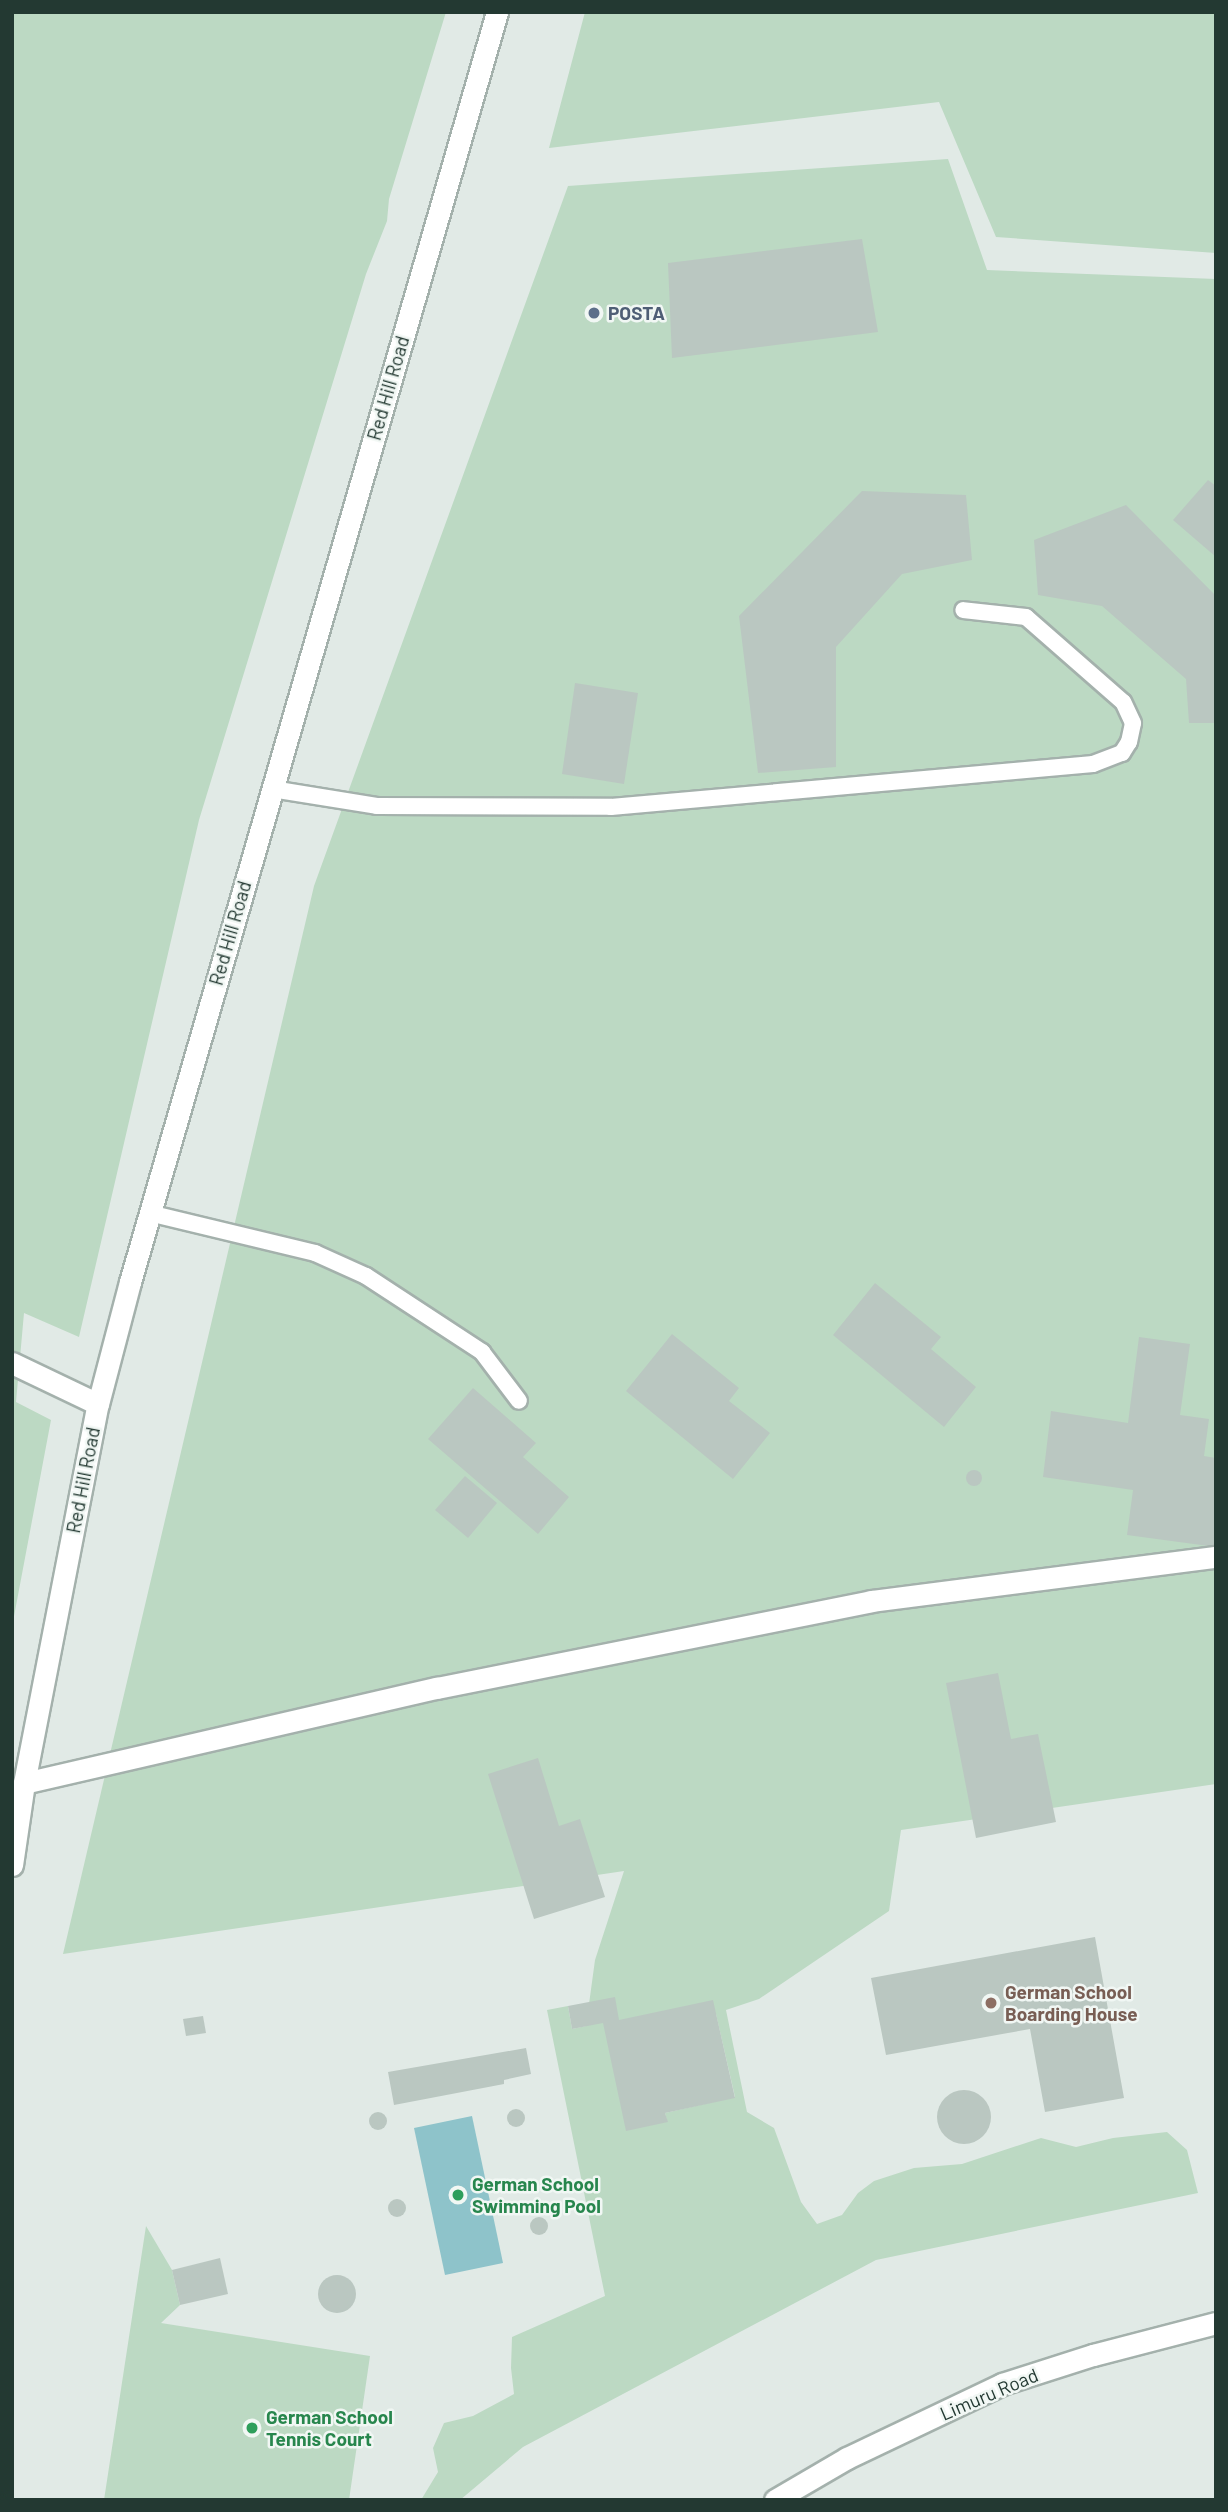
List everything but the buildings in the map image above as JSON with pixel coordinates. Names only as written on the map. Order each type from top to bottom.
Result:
[{"type":"main road","name":"Red Hill Road","points":[[12,1865],[24,1783],[98,1404],[149,1213],[497,12]]},
{"type":"main road","points":[[12,1363],[98,1404]]},
{"type":"main road","points":[[24,1783],[437,1688],[871,1601],[1216,1558]]},
{"type":"main road","name":"Limuru Road","points":[[775,2500],[847,2458],[1002,2384],[1216,2323]]},
{"type":"lane","points":[[272,789],[377,806],[611,807],[1093,764],[1122,753],[1129,742],[1133,723],[1123,702],[1026,617],[963,610]]},
{"type":"lane","points":[[149,1213],[315,1253],[366,1276],[482,1352],[519,1401]]},
{"type":"green space","points":[[12,12],[446,12],[389,199],[387,221],[366,274],[199,820],[79,1337],[24,1313],[16,1402],[51,1420],[12,1627]]},
{"type":"green space","points":[[585,12],[1216,12],[1216,253],[996,237],[939,102],[549,148]]},
{"type":"green space","points":[[948,159],[987,270],[1216,279],[1216,1784],[901,1830],[889,1911],[759,1999],[726,2010],[747,2112],[774,2128],[801,2202],[817,2224],[842,2215],[858,2193],[874,2181],[914,2168],[962,2164],[1041,2138],[1076,2147],[1113,2138],[1167,2132],[1187,2150],[1198,2193],[876,2260],[523,2447],[460,2500],[421,2500],[438,2472],[433,2448],[444,2423],[473,2416],[514,2394],[512,2337],[605,2296],[547,2010],[568,2006],[572,2029],[586,2026],[595,1960],[624,1871],[63,1954],[314,886],[568,186]],"holes":[[[716,2014],[735,2097],[665,2113],[667,2121],[609,2050]]]},
{"type":"green space","name":"German School Tennis Court","points":[[146,2226],[172,2270],[180,2305],[161,2323],[370,2356],[349,2500],[104,2500]]},
{"type":"water","name":"German School Swimming Pool","points":[[472,2116],[503,2263],[445,2275],[414,2128]]},
{"type":"place","name":"POSTA","points":[[594,313]]},
{"type":"place","name":"German School Boarding House","points":[[991,2003]]},
{"type":"place","name":"German School Swimming Pool","points":[[458,2195]]},
{"type":"place","name":"German School Tennis Court","points":[[252,2428]]}]
